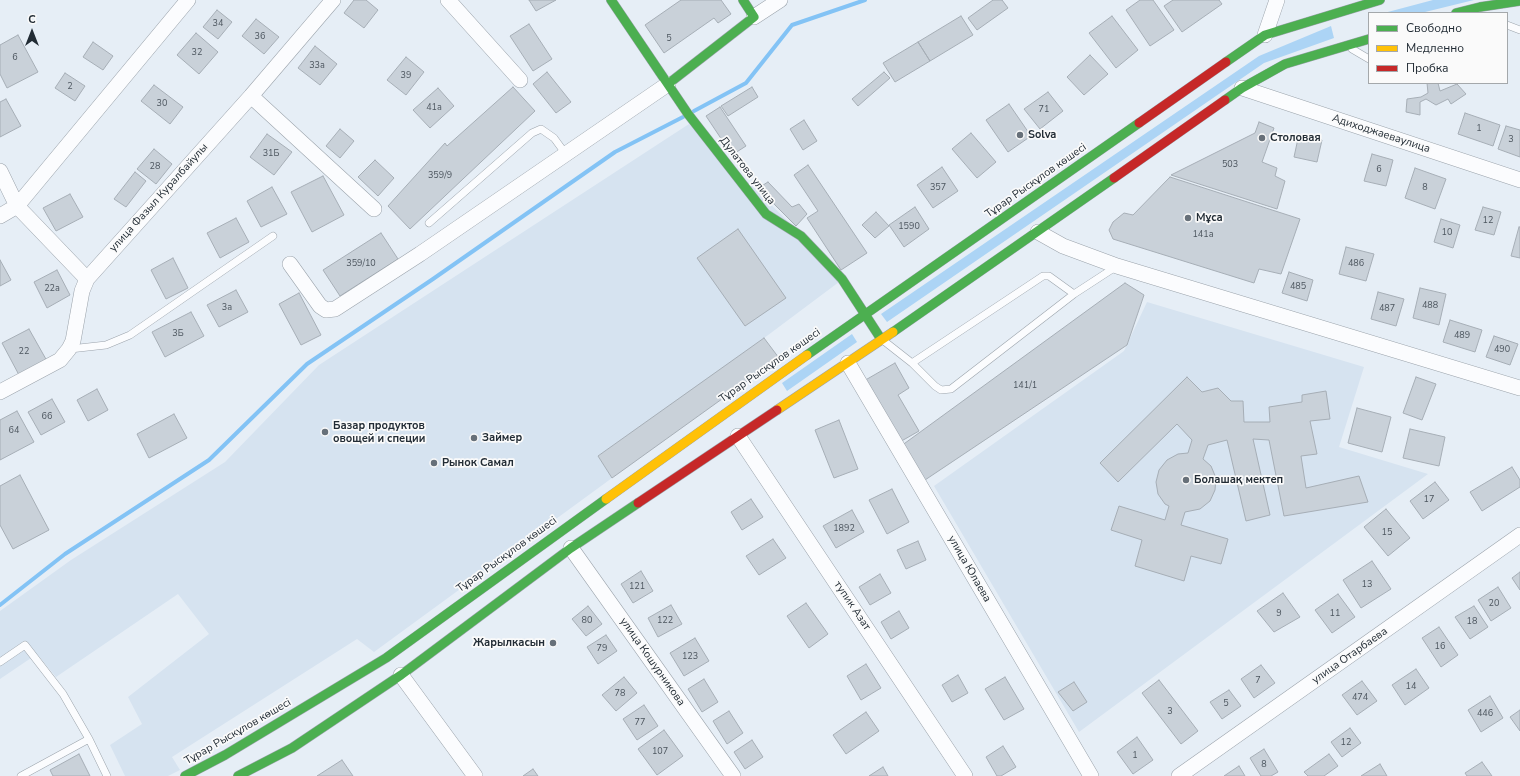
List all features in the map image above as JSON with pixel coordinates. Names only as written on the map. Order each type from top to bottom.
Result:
[{"type":"main road","name":"Дулатова улица","points":[[611,0],[688,114],[766,214],[801,236],[842,278],[881,340]]},
{"type":"main road","points":[[668,84],[754,17],[743,0]]},
{"type":"main road","name":"Тұрар Рыскұлов көшесі","points":[[185,776],[276,728],[386,658],[726,412],[1265,35],[1338,16],[1380,0]]},
{"type":"main road","points":[[1460,12],[1520,2]]},
{"type":"main road","points":[[238,776],[290,746],[402,675],[571,548],[848,363],[1038,232],[1242,88],[1285,64],[1346,42],[1368,39]]},
{"type":"street","name":"улица Фазыл Куралбайулы","points":[[70,349],[73,341],[82,291],[87,279],[251,96],[333,0]]},
{"type":"street","points":[[448,0],[520,80]]},
{"type":"street","points":[[754,17],[780,0]]},
{"type":"street","points":[[1265,35],[1277,0]]},
{"type":"street","points":[[0,216],[17,206],[183,2]]},
{"type":"street","points":[[290,264],[320,306],[326,310],[335,309],[420,254],[668,84]]},
{"type":"street","name":"Адиходжаеваулица","points":[[1242,88],[1520,180]]},
{"type":"street","points":[[251,96],[374,209]]},
{"type":"street","points":[[0,171],[17,206],[87,279]]},
{"type":"street","points":[[1038,232],[1063,246],[1117,266],[1520,388]]},
{"type":"street","points":[[0,392],[60,360],[70,349]]},
{"type":"street","name":"улица Юлаева","points":[[848,363],[1091,776]]},
{"type":"street","name":"тупик Азат","points":[[738,436],[965,776]]},
{"type":"street","name":"улица Отарбаева","points":[[1180,776],[1520,535]]},
{"type":"street","name":"улица Кошурникова","points":[[571,548],[733,776]]},
{"type":"street","points":[[402,675],[475,776]]},
{"type":"lane","points":[[1471,9],[1478,12]]},
{"type":"lane","points":[[1508,25],[1520,30]]},
{"type":"lane","points":[[1346,42],[1368,58]]},
{"type":"lane","points":[[429,223],[532,133],[541,129],[554,138],[565,154]]},
{"type":"lane","points":[[70,349],[106,345],[130,334],[273,236]]},
{"type":"lane","points":[[881,340],[912,363],[935,386],[941,390],[950,389],[1074,294],[1117,266]]},
{"type":"lane","points":[[912,363],[1043,276],[1049,276],[1074,294]]},
{"type":"lane","points":[[0,662],[25,645],[63,694],[89,739],[107,776]]},
{"type":"lane","points":[[21,776],[89,739]]},
{"type":"shaded area","points":[[1433,0],[1474,0],[1425,12],[1388,12]]},
{"type":"shaded area","points":[[1331,26],[1334,38],[1264,63],[887,322],[881,314],[1259,56]]},
{"type":"shaded area","points":[[689,124],[814,247],[839,282],[720,371],[598,456],[612,478],[374,652],[357,639],[172,757],[180,770],[168,776],[125,776],[110,745],[142,724],[128,697],[209,634],[178,594],[56,677],[37,654],[0,679],[0,611],[71,560],[225,462],[319,365]]},
{"type":"shaded area","points":[[1147,302],[1364,367],[1339,447],[1428,474],[1079,732],[934,486],[1124,351]]},
{"type":"shaded area","points":[[852,334],[857,342],[787,391],[782,383]]},
{"type":"building","points":[[354,0],[366,0],[378,10],[364,28],[344,13]]},
{"type":"building","points":[[529,0],[556,0],[536,11]]},
{"type":"building","points":[[681,0],[721,0],[731,14],[718,23],[714,18],[664,53],[645,25]]},
{"type":"building","points":[[993,0],[1002,0],[1008,8],[977,30],[968,18]]},
{"type":"building","points":[[1140,0],[1153,0],[1174,30],[1150,46],[1126,10]]},
{"type":"building","points":[[1173,0],[1219,0],[1222,4],[1182,32],[1164,6]]},
{"type":"building","points":[[217,10],[232,22],[218,39],[203,27]]},
{"type":"building","points":[[961,16],[973,35],[930,61],[918,42]]},
{"type":"building","points":[[1112,16],[1138,50],[1116,68],[1089,33]]},
{"type":"building","points":[[256,19],[279,37],[264,54],[242,36]]},
{"type":"building","points":[[529,24],[552,59],[533,71],[510,36]]},
{"type":"building","points":[[196,33],[218,52],[199,74],[177,55]]},
{"type":"building","points":[[18,35],[38,72],[7,88],[0,74],[0,45]]},
{"type":"building","points":[[93,42],[113,56],[103,70],[83,57]]},
{"type":"building","points":[[918,42],[930,61],[895,82],[883,63]]},
{"type":"building","points":[[315,46],[337,64],[320,85],[298,68]]},
{"type":"building","points":[[1090,55],[1108,74],[1084,95],[1067,77]]},
{"type":"building","points":[[406,57],[424,72],[406,95],[387,80]]},
{"type":"building","points":[[547,72],[571,102],[556,113],[533,84]]},
{"type":"building","points":[[884,72],[890,78],[858,106],[852,99]]},
{"type":"building","points":[[65,73],[85,86],[75,101],[55,88]]},
{"type":"building","points":[[1427,84],[1438,84],[1440,91],[1457,84],[1466,94],[1451,104],[1448,99],[1436,105],[1426,99],[1420,102],[1420,115],[1406,112],[1407,99],[1421,97],[1428,93]]},
{"type":"building","points":[[154,85],[183,107],[170,124],[141,101]]},
{"type":"building","points":[[513,87],[535,111],[410,229],[388,206],[445,143],[447,146]]},
{"type":"building","points":[[752,87],[758,97],[728,116],[721,106]]},
{"type":"building","points":[[438,88],[454,106],[430,128],[413,110]]},
{"type":"building","points":[[1048,92],[1063,111],[1040,129],[1024,109]]},
{"type":"building","points":[[6,99],[21,126],[0,137],[0,102]]},
{"type":"building","points":[[1009,104],[1031,136],[1008,152],[986,120]]},
{"type":"building","points":[[720,107],[746,146],[732,155],[706,116]]},
{"type":"building","points":[[1465,113],[1500,125],[1493,146],[1458,134]]},
{"type":"building","points":[[804,120],[817,141],[803,150],[790,129]]},
{"type":"building","points":[[1259,122],[1274,128],[1262,162],[1277,168],[1275,176],[1285,181],[1277,209],[1171,175],[1255,133]]},
{"type":"building","points":[[1506,126],[1520,130],[1520,157],[1498,149]]},
{"type":"building","points":[[340,129],[354,141],[340,158],[326,146]]},
{"type":"building","points":[[971,133],[996,162],[977,178],[952,149]]},
{"type":"building","points":[[267,134],[292,152],[274,175],[250,157]]},
{"type":"building","points":[[1299,134],[1322,140],[1317,162],[1294,157]]},
{"type":"building","points":[[154,149],[172,164],[156,184],[137,169]]},
{"type":"building","points":[[1372,154],[1393,160],[1386,186],[1364,181]]},
{"type":"building","points":[[375,160],[394,178],[378,196],[358,177]]},
{"type":"building","points":[[808,165],[867,253],[841,270],[807,218],[818,211],[794,175]]},
{"type":"building","points":[[942,167],[958,191],[933,208],[917,185]]},
{"type":"building","points":[[1415,168],[1446,179],[1435,209],[1405,198]]},
{"type":"building","points":[[135,172],[146,181],[126,207],[114,199]]},
{"type":"building","points":[[323,176],[344,215],[312,232],[291,192]]},
{"type":"building","points":[[1170,177],[1300,219],[1281,274],[1259,269],[1254,283],[1113,239],[1109,230],[1113,222],[1124,213],[1133,215]]},
{"type":"building","points":[[768,182],[792,207],[799,204],[807,214],[796,226],[760,187]]},
{"type":"building","points":[[272,187],[287,214],[261,227],[247,201]]},
{"type":"building","points":[[70,194],[83,217],[56,231],[43,208]]},
{"type":"building","points":[[915,207],[929,229],[904,247],[889,225]]},
{"type":"building","points":[[1483,207],[1501,212],[1494,235],[1475,230]]},
{"type":"building","points":[[876,212],[889,226],[875,238],[862,225]]},
{"type":"building","points":[[236,218],[249,242],[220,258],[207,233]]},
{"type":"building","points":[[1441,219],[1460,225],[1453,248],[1434,242]]},
{"type":"building","points":[[1520,227],[1520,258],[1511,256]]},
{"type":"building","points":[[738,229],[786,298],[745,326],[697,258]]},
{"type":"building","points":[[381,233],[398,259],[340,296],[323,270]]},
{"type":"building","points":[[1346,247],[1374,254],[1366,281],[1339,274]]},
{"type":"building","points":[[173,258],[188,288],[166,299],[151,270]]},
{"type":"building","points":[[0,260],[11,280],[0,286]]},
{"type":"building","points":[[57,270],[70,295],[47,308],[34,282]]},
{"type":"building","points":[[1289,272],[1313,280],[1307,301],[1282,293]]},
{"type":"building","points":[[1125,283],[1144,295],[1127,345],[925,480],[901,446]]},
{"type":"building","points":[[1420,288],[1446,294],[1439,325],[1413,318]]},
{"type":"building","points":[[236,290],[248,312],[219,327],[207,305]]},
{"type":"building","points":[[1378,292],[1404,299],[1396,326],[1371,319]]},
{"type":"building","points":[[299,293],[321,335],[301,345],[279,304]]},
{"type":"building","points":[[191,312],[204,336],[165,357],[152,332]]},
{"type":"building","points":[[1450,320],[1482,330],[1475,352],[1443,342]]},
{"type":"building","points":[[29,329],[47,361],[19,375],[2,343]]},
{"type":"building","points":[[1494,336],[1518,344],[1510,365],[1486,357]]},
{"type":"building","points":[[764,338],[779,358],[612,478],[598,456]]},
{"type":"building","points":[[895,363],[909,388],[898,395],[919,431],[898,443],[862,382]]},
{"type":"building","name":"Болашақ мектеп","points":[[1187,377],[1202,392],[1218,388],[1231,401],[1243,401],[1244,422],[1270,422],[1269,407],[1302,402],[1302,395],[1326,391],[1330,419],[1310,421],[1317,454],[1301,456],[1306,488],[1359,476],[1368,502],[1284,516],[1269,440],[1253,439],[1270,515],[1246,521],[1227,440],[1208,445],[1203,459],[1211,466],[1216,478],[1215,490],[1210,501],[1200,509],[1185,512],[1181,525],[1228,539],[1221,564],[1191,556],[1184,581],[1135,566],[1142,540],[1111,530],[1119,506],[1165,520],[1169,506],[1165,504],[1158,494],[1156,482],[1159,470],[1167,460],[1178,454],[1188,453],[1192,440],[1177,424],[1118,482],[1100,463]]},
{"type":"building","points":[[1416,377],[1436,384],[1422,420],[1403,413]]},
{"type":"building","points":[[97,389],[108,410],[88,421],[77,400]]},
{"type":"building","points":[[52,399],[65,422],[41,435],[28,412]]},
{"type":"building","points":[[1357,408],[1391,417],[1382,452],[1348,443]]},
{"type":"building","points":[[17,411],[34,442],[0,460],[0,420]]},
{"type":"building","points":[[174,414],[187,438],[149,458],[137,434]]},
{"type":"building","points":[[839,420],[858,469],[834,478],[815,430]]},
{"type":"building","points":[[1410,429],[1445,437],[1439,466],[1403,458]]},
{"type":"building","points":[[1512,467],[1520,480],[1520,487],[1482,511],[1470,492]]},
{"type":"building","points":[[20,475],[49,530],[13,549],[0,525],[0,486]]},
{"type":"building","points":[[1435,482],[1449,500],[1423,519],[1410,501]]},
{"type":"building","points":[[892,489],[909,522],[887,534],[869,500]]},
{"type":"building","points":[[751,499],[763,517],[742,530],[731,512]]},
{"type":"building","points":[[1386,509],[1410,538],[1388,556],[1364,527]]},
{"type":"building","points":[[852,510],[864,532],[836,548],[823,526]]},
{"type":"building","points":[[773,539],[786,558],[759,575],[746,556]]},
{"type":"building","points":[[918,541],[926,560],[906,569],[897,550]]},
{"type":"building","points":[[1372,561],[1391,589],[1361,608],[1343,580]]},
{"type":"building","points":[[641,571],[653,591],[633,603],[621,584]]},
{"type":"building","points":[[1520,572],[1520,590],[1512,578]]},
{"type":"building","points":[[880,574],[891,593],[870,605],[859,587]]},
{"type":"building","points":[[1498,587],[1511,608],[1491,621],[1478,600]]},
{"type":"building","points":[[1283,593],[1300,617],[1274,632],[1257,611]]},
{"type":"building","points":[[1338,594],[1355,617],[1332,633],[1315,610]]},
{"type":"building","points":[[806,603],[828,634],[809,648],[787,616]]},
{"type":"building","points":[[671,605],[682,624],[658,637],[648,618]]},
{"type":"building","points":[[588,606],[602,624],[586,636],[572,619]]},
{"type":"building","points":[[1474,606],[1488,627],[1470,639],[1455,617]]},
{"type":"building","points":[[899,611],[909,628],[891,639],[881,622]]},
{"type":"building","points":[[1439,627],[1458,655],[1441,667],[1422,638]]},
{"type":"building","points":[[606,635],[617,651],[598,664],[587,647]]},
{"type":"building","points":[[695,638],[709,661],[684,676],[670,653]]},
{"type":"building","points":[[866,664],[881,688],[861,700],[847,676]]},
{"type":"building","points":[[1261,665],[1275,683],[1254,698],[1241,679]]},
{"type":"building","points":[[1416,669],[1429,688],[1405,705],[1392,685]]},
{"type":"building","points":[[958,675],[968,693],[952,702],[942,685]]},
{"type":"building","points":[[624,677],[637,693],[616,711],[602,695]]},
{"type":"building","points":[[1005,677],[1024,709],[1004,720],[985,689]]},
{"type":"building","points":[[704,679],[718,702],[702,712],[688,689]]},
{"type":"building","points":[[1159,680],[1198,731],[1181,744],[1142,693]]},
{"type":"building","points":[[1362,681],[1377,701],[1357,715],[1342,695]]},
{"type":"building","points":[[1074,682],[1087,702],[1073,711],[1058,692]]},
{"type":"building","points":[[1229,690],[1241,706],[1222,719],[1210,702]]},
{"type":"building","points":[[1490,696],[1503,718],[1481,732],[1468,710]]},
{"type":"building","points":[[644,705],[658,726],[637,740],[623,719]]},
{"type":"building","points":[[1520,710],[1520,731],[1510,717]]},
{"type":"building","points":[[729,711],[743,733],[727,744],[713,721]]},
{"type":"building","points":[[866,712],[879,731],[846,754],[833,735]]},
{"type":"building","points":[[1350,728],[1361,743],[1342,757],[1331,742]]},
{"type":"building","points":[[664,730],[683,756],[657,775],[638,749]]},
{"type":"building","points":[[1137,737],[1153,760],[1133,774],[1117,752]]},
{"type":"building","points":[[752,740],[763,757],[745,769],[734,752]]},
{"type":"building","points":[[1003,746],[1016,767],[1001,776],[997,776],[986,757]]},
{"type":"building","points":[[1264,749],[1278,772],[1271,776],[1261,776],[1250,758]]},
{"type":"building","points":[[79,754],[90,776],[53,776],[50,770]]},
{"type":"building","points":[[1329,754],[1338,766],[1324,776],[1308,776],[1304,772]]},
{"type":"building","points":[[342,760],[353,776],[317,776]]},
{"type":"building","points":[[1482,762],[1492,776],[1467,776],[1465,773]]},
{"type":"building","points":[[1380,764],[1387,776],[1361,776]]},
{"type":"building","points":[[1239,766],[1245,776],[1224,776]]},
{"type":"building","points":[[883,767],[888,776],[869,776]]},
{"type":"building","points":[[533,769],[538,776],[523,776]]},
{"type":"waterway","points":[[694,111],[746,83],[792,25],[865,0]]},
{"type":"waterway","points":[[0,605],[65,554],[209,460],[307,364],[433,279],[615,152],[683,117]]},
{"type":"traffic: fast","points":[[611,0],[688,114],[766,214],[801,236],[842,279],[881,339]]},
{"type":"traffic: fast","points":[[668,84],[754,17],[743,0]]},
{"type":"traffic: fast","points":[[1226,62],[1265,35],[1380,0]]},
{"type":"traffic: fast","points":[[1460,12],[1480,7],[1520,1]]},
{"type":"traffic: fast","points":[[1225,100],[1242,88],[1285,64],[1368,39]]},
{"type":"traffic: fast","points":[[807,355],[1139,123]]},
{"type":"traffic: fast","points":[[893,332],[1114,178]]},
{"type":"traffic: fast","points":[[185,776],[225,755],[386,658],[606,499]]},
{"type":"traffic: fast","points":[[238,776],[292,748],[401,675],[571,548],[638,503]]},
{"type":"traffic: slow","points":[[777,410],[893,332]]},
{"type":"traffic: slow","points":[[606,499],[807,355]]},
{"type":"traffic: jam","points":[[1139,123],[1226,62]]},
{"type":"traffic: jam","points":[[1114,178],[1225,100]]},
{"type":"traffic: jam","points":[[638,503],[777,410]]},
{"type":"place","name":"Solva","points":[[1020,135]]},
{"type":"place","name":"Столовая","points":[[1262,138]]},
{"type":"place","name":"Мұса","points":[[1188,218]]},
{"type":"place","name":"Базар продуктов овощей и специи","points":[[325,432]]},
{"type":"place","name":"Займер","points":[[474,438]]},
{"type":"place","name":"Рынок Самал","points":[[434,463]]},
{"type":"place","name":"Болашақ мектеп","points":[[1186,480]]},
{"type":"place","name":"Жарылкасын","points":[[553,643]]}]
